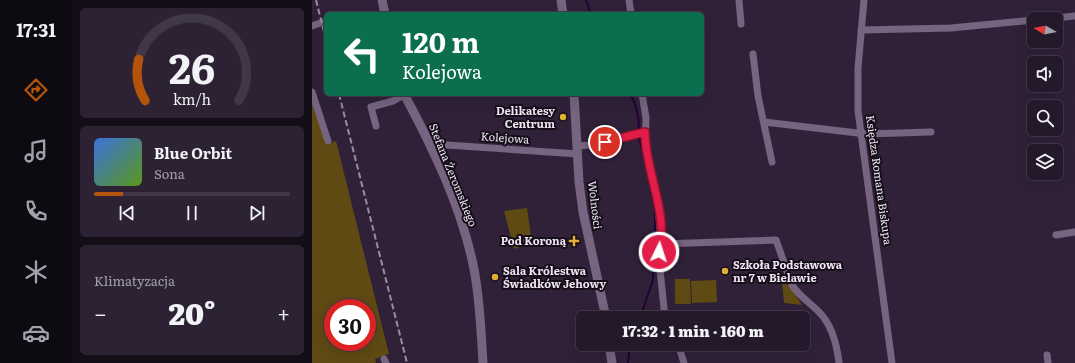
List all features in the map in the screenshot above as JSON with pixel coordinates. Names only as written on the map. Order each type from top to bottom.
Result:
[{"type":"street","points":[[382,0],[385,12]]},
{"type":"street","points":[[561,0],[563,12]]},
{"type":"street","points":[[629,0],[631,12]]},
{"type":"street","points":[[739,0],[741,24]]},
{"type":"street","name":"Księdza Romana Biskupa","points":[[864,0],[857,91],[861,134],[892,363]]},
{"type":"street","points":[[1063,17],[1075,16]]},
{"type":"street","points":[[861,30],[939,29],[1027,21]]},
{"type":"street","points":[[312,26],[324,22]]},
{"type":"street","points":[[753,54],[758,96],[772,162]]},
{"type":"street","points":[[312,92],[328,140]]},
{"type":"street","points":[[376,126],[371,107],[395,100],[401,96]]},
{"type":"street","name":"Stefana Żeromskiego","points":[[405,96],[454,203],[472,261],[479,304],[483,363]]},
{"type":"street","name":"Wolności","points":[[574,96],[580,191],[586,233],[604,311]]},
{"type":"street","points":[[642,96],[646,118],[645,149],[658,203],[661,244],[659,260],[663,311]]},
{"type":"street","points":[[764,122],[861,134],[931,132]]},
{"type":"street","name":"Kolejowa","points":[[431,150],[447,145],[578,150],[590,145],[645,132]]},
{"type":"street","points":[[1056,235],[1075,232]]},
{"type":"street","points":[[661,244],[776,240],[792,286],[796,292],[820,313],[827,323],[838,350],[839,363]]},
{"type":"street","points":[[610,351],[612,363]]},
{"type":"street","points":[[680,351],[684,363]]},
{"type":"shaded area","points":[[312,100],[326,145],[336,141],[375,299],[324,299],[324,351],[376,351],[376,302],[389,354],[375,359],[376,363],[312,363]]},
{"type":"shaded area","points":[[527,208],[532,243],[514,249],[504,211]]},
{"type":"shaded area","points":[[675,279],[690,279],[691,304],[675,304]]},
{"type":"shaded area","points":[[716,280],[717,302],[692,303],[691,281]]},
{"type":"shaded area","points":[[782,281],[791,288],[802,305],[784,303]]},
{"type":"waterway","points":[[586,0],[590,12]]},
{"type":"waterway","points":[[631,96],[637,111],[639,130]]},
{"type":"waterway","points":[[639,136],[655,209],[653,280],[642,311]]},
{"type":"waterway","points":[[628,363],[629,351]]},
{"type":"railway","points":[[316,0],[324,32]]},
{"type":"railway","points":[[340,96],[407,363]]},
{"type":"place","name":"Delikatesy Centrum","points":[[563,117]]},
{"type":"place","name":"Pod Koroną","points":[[574,241]]},
{"type":"place","name":"Szkoła Podstawowa nr 7 w Bielawie","points":[[725,271]]},
{"type":"place","name":"Sala Królestwa Świadków Jehowy","points":[[495,277]]},
{"type":"route","points":[[605,142],[645,132],[645,149],[658,203],[661,244],[659,252]]}]
